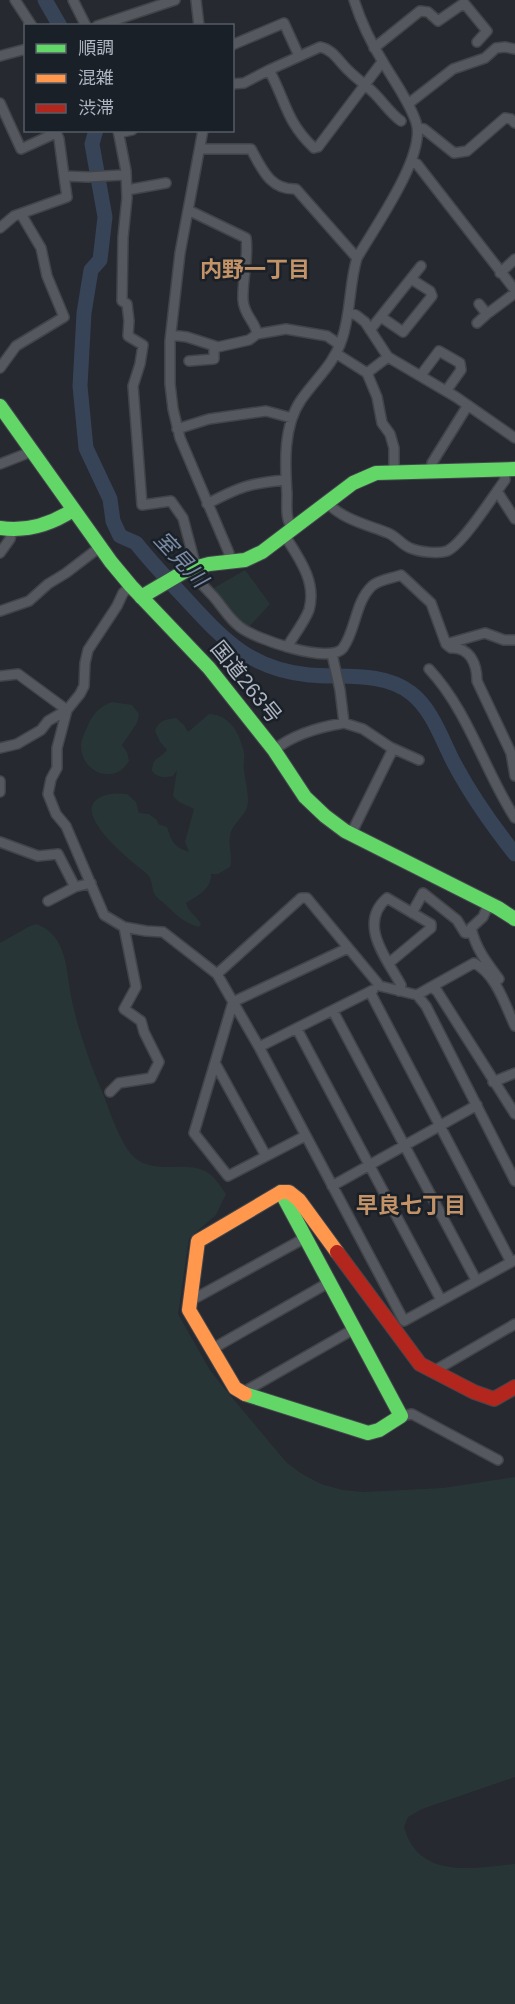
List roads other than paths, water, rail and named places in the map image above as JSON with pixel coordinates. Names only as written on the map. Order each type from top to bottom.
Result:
[{"type":"main road","name":"国道263号","points":[[0,406],[130,586],[208,668],[274,750],[305,797],[325,816],[351,834],[489,903],[515,919]]},
{"type":"main road","points":[[141,597],[192,569],[245,560],[262,552],[361,478],[394,471],[509,469]]},
{"type":"main road","points":[[6,529],[45,525],[73,510]]},
{"type":"main road","points":[[280,1192],[401,1416],[379,1430],[368,1433],[242,1393],[235,1388],[189,1310],[198,1241],[280,1192],[289,1192],[299,1200],[399,1324],[420,1364],[474,1392],[494,1399],[515,1387]]},
{"type":"street","points":[[15,0],[31,24]]},
{"type":"street","points":[[73,0],[85,24]]},
{"type":"street","points":[[103,24],[175,0]]},
{"type":"street","points":[[196,0],[199,24]]},
{"type":"street","points":[[287,647],[308,612],[312,594],[289,532],[286,480],[288,425],[300,401],[322,376],[338,350],[347,322],[352,274],[357,258],[412,162],[418,128],[408,104],[374,48],[355,3]]},
{"type":"street","points":[[374,48],[420,11],[428,12],[438,21],[464,3],[487,31],[477,42]]},
{"type":"street","points":[[234,44],[284,23],[299,56]]},
{"type":"street","points":[[234,84],[244,83],[320,47],[327,48],[364,83],[391,114],[401,121]]},
{"type":"street","points":[[408,104],[453,69],[485,58],[496,48],[515,49]]},
{"type":"street","points":[[0,56],[24,50]]},
{"type":"street","points":[[269,70],[280,90],[286,112],[301,136],[314,148],[318,147],[382,62]]},
{"type":"street","points":[[0,103],[21,149],[55,132],[59,139],[67,197],[14,216],[0,228]]},
{"type":"street","points":[[418,128],[423,129],[454,153],[467,151],[505,118],[511,118],[515,123]]},
{"type":"street","points":[[119,132],[127,190],[123,237],[122,301],[127,304],[128,336],[143,345],[133,386],[142,505],[171,501],[183,518],[192,569],[213,596],[238,626],[266,640],[287,647],[332,654],[341,651],[350,637],[364,596],[373,585],[401,575],[431,603],[446,644],[451,648],[459,648],[471,656],[477,669],[477,681],[511,753],[515,776]]},
{"type":"street","points":[[203,132],[180,253],[171,335],[170,384],[177,429],[229,553],[228,563]]},
{"type":"street","points":[[201,149],[251,149],[272,181],[283,190],[296,189],[357,258]]},
{"type":"street","points":[[412,162],[417,164],[515,292],[477,323]]},
{"type":"street","points":[[64,176],[122,175]]},
{"type":"street","points":[[127,190],[166,183]]},
{"type":"street","points":[[188,210],[246,238],[248,248],[243,299],[246,315],[256,328],[256,334]]},
{"type":"street","points":[[0,368],[16,346],[64,317],[47,276],[41,248],[21,214]]},
{"type":"street","points":[[500,273],[515,259]]},
{"type":"street","points":[[370,330],[421,266]]},
{"type":"street","points":[[381,317],[403,332],[432,296],[430,291],[411,279]]},
{"type":"street","points":[[478,304],[487,314]]},
{"type":"street","points":[[348,312],[365,322],[387,357],[421,375],[515,438]]},
{"type":"street","points":[[171,335],[198,340],[214,347],[249,340],[256,334],[286,329],[327,336],[338,350],[367,373],[377,397],[382,423],[390,434],[394,448],[394,471]]},
{"type":"street","points":[[189,361],[214,359],[214,347]]},
{"type":"street","points":[[421,375],[439,351],[460,363],[461,369],[446,391]]},
{"type":"street","points":[[367,373],[387,357]]},
{"type":"street","points":[[431,470],[432,463],[468,405]]},
{"type":"street","points":[[177,429],[209,419],[266,411],[292,418]]},
{"type":"street","points":[[0,464],[33,451]]},
{"type":"street","points":[[327,502],[344,515],[390,534],[411,549],[446,551],[465,535],[505,480],[509,469]]},
{"type":"street","points":[[207,504],[233,490],[255,482],[286,480]]},
{"type":"street","points":[[497,491],[515,519]]},
{"type":"street","points":[[0,553],[10,539],[6,529]]},
{"type":"street","points":[[0,611],[29,601],[48,584],[100,547]]},
{"type":"street","points":[[0,748],[18,744],[41,730],[48,721],[67,710],[80,694],[84,686],[88,650],[123,593],[130,586]]},
{"type":"street","points":[[446,644],[485,633],[504,640],[515,640]]},
{"type":"street","points":[[332,654],[344,723]]},
{"type":"street","points":[[429,669],[439,679],[466,722],[485,758],[497,788],[515,818]]},
{"type":"street","points":[[0,676],[18,674],[67,710]]},
{"type":"street","points":[[67,710],[57,748],[57,768],[51,779],[48,794],[56,814],[66,826],[104,915],[124,927],[163,932],[217,974],[259,1047],[332,1186],[399,1324],[513,1261],[370,992]]},
{"type":"street","points":[[274,750],[312,729],[344,723],[363,729],[393,748],[419,760]]},
{"type":"street","points":[[351,834],[393,748]]},
{"type":"street","points":[[0,781],[0,792]]},
{"type":"street","points":[[0,842],[38,856],[58,854],[75,887]]},
{"type":"street","points":[[48,901],[75,887],[91,883]]},
{"type":"street","points":[[412,913],[423,892],[457,920],[465,933],[472,933]]},
{"type":"street","points":[[217,974],[301,898],[307,898],[380,986],[417,995],[426,1006],[515,1181]]},
{"type":"street","points":[[389,963],[431,928],[431,924],[387,898],[381,903],[374,922],[375,940],[401,985],[399,991]]},
{"type":"street","points":[[489,903],[483,917],[471,928],[483,958],[500,978]]},
{"type":"street","points":[[110,1092],[119,1083],[151,1078],[159,1062],[141,1021],[123,1010],[136,987],[124,927]]},
{"type":"street","points":[[305,1136],[228,1176],[194,1133],[233,1002],[348,948]]},
{"type":"street","points":[[417,995],[474,963],[481,966],[495,985],[515,1026]]},
{"type":"street","points":[[259,1047],[380,986]]},
{"type":"street","points":[[431,987],[437,991],[515,1114]]},
{"type":"street","points":[[333,1011],[476,1280]]},
{"type":"street","points":[[297,1029],[441,1300]]},
{"type":"street","points":[[215,1063],[266,1156]]},
{"type":"street","points":[[493,1082],[515,1072]]},
{"type":"street","points":[[332,1186],[477,1105]]},
{"type":"street","points":[[190,1301],[305,1238]]},
{"type":"street","points":[[212,1349],[328,1283]]},
{"type":"street","points":[[434,1371],[515,1324]]},
{"type":"street","points":[[242,1393],[354,1329]]},
{"type":"street","points":[[401,1416],[412,1414],[498,1460]]},
{"type":"waterway","name":"室見川","points":[[45,0],[59,24]]},
{"type":"waterway","name":"室見川","points":[[95,132],[92,144],[105,217],[100,260],[91,270],[84,313],[80,386],[86,448],[110,499],[113,521],[120,536],[136,543],[225,639],[253,659],[288,672],[375,678],[388,681],[411,693],[431,716],[467,787],[515,854]]},
{"type":"district","name":"内野一丁目","points":[[255,269]]},
{"type":"district","name":"早良七丁目","points":[[411,1205]]}]
